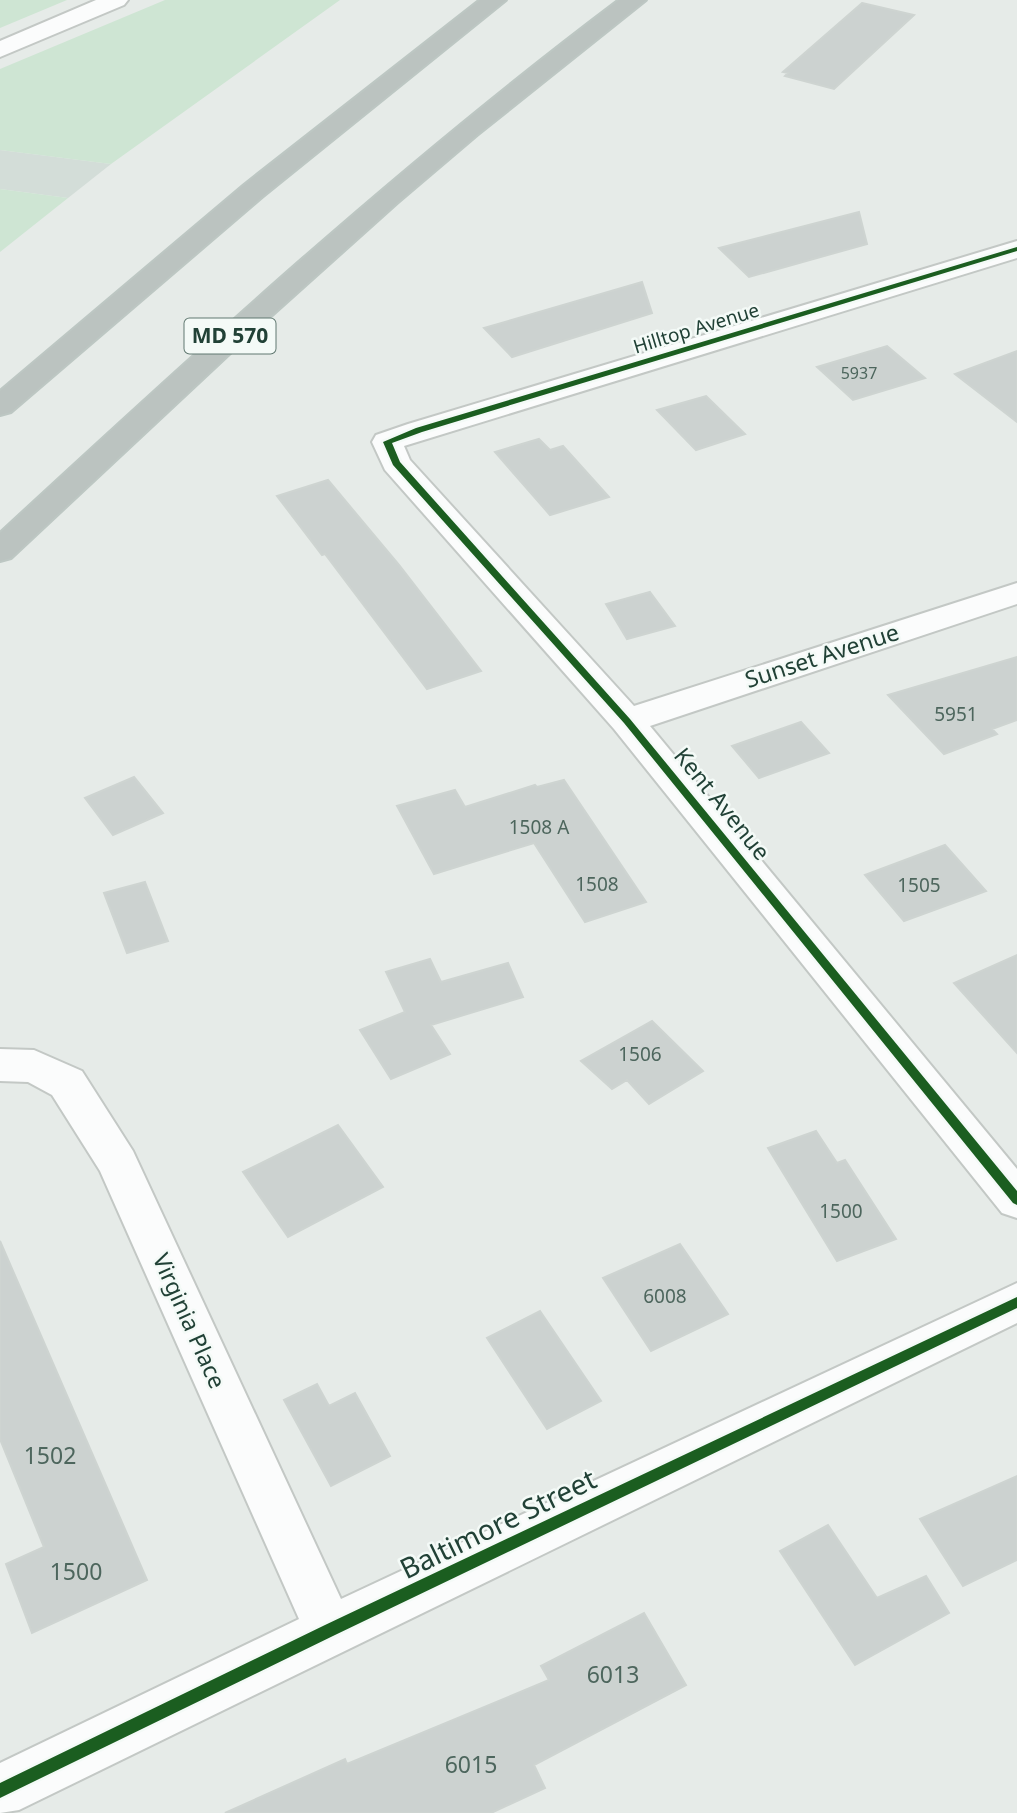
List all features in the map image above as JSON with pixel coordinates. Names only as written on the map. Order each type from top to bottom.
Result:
[{"type":"highway","points":[[0,406],[253,191],[494,0]]},
{"type":"highway","points":[[464,25],[501,0]]},
{"type":"highway","name":"MD 570","points":[[0,551],[220,345],[369,212],[498,104],[634,0]]},
{"type":"street","points":[[0,50],[116,0]]},
{"type":"street","name":"Hilltop Avenue","points":[[387,442],[419,430],[1017,249]]},
{"type":"street","name":"Kent Avenue","points":[[387,442],[396,463],[626,721],[1017,1200]]},
{"type":"street","name":"Sunset Avenue","points":[[626,721],[1017,593]]},
{"type":"street","name":"Virginia Place","points":[[0,1065],[34,1066],[67,1083],[118,1163],[330,1630]]},
{"type":"street","name":"Baltimore Street","points":[[0,1791],[1017,1302]]},
{"type":"shaded area","points":[[0,150],[111,164],[68,198],[0,189]]},
{"type":"green space","points":[[0,0],[67,0],[0,28]]},
{"type":"green space","points":[[165,0],[340,0],[111,164],[0,150],[0,69]]},
{"type":"green space","points":[[0,189],[68,198],[0,252]]},
{"type":"building","points":[[862,3],[914,15],[834,89],[785,76],[788,73],[783,72]]},
{"type":"building","points":[[859,212],[867,244],[749,277],[719,248]]},
{"type":"building","points":[[642,282],[652,313],[512,357],[484,328]]},
{"type":"building","points":[[887,346],[925,378],[853,400],[817,367]]},
{"type":"building","points":[[1017,351],[1017,422],[955,374]]},
{"type":"building","points":[[706,396],[745,434],[696,450],[657,410]]},
{"type":"building","points":[[539,439],[550,450],[563,446],[609,497],[550,515],[495,452]]},
{"type":"building","points":[[328,480],[399,565],[481,671],[427,689],[325,554],[322,555],[277,496]]},
{"type":"building","points":[[650,592],[675,626],[627,639],[606,604]]},
{"type":"building","points":[[1017,657],[1017,720],[992,729],[997,734],[944,754],[888,695]]},
{"type":"building","points":[[801,722],[829,753],[759,778],[732,746]]},
{"type":"building","points":[[134,777],[163,813],[113,835],[85,798]]},
{"type":"building","points":[[564,780],[646,902],[585,922],[534,843],[434,874],[397,806],[455,790],[465,807],[535,785],[537,787]]},
{"type":"building","points":[[945,845],[986,891],[904,921],[865,875]]},
{"type":"building","points":[[145,882],[168,941],[127,953],[104,893]]},
{"type":"building","points":[[1017,955],[1017,1053],[954,983]]},
{"type":"building","points":[[430,959],[441,982],[508,963],[523,997],[431,1025],[450,1054],[391,1079],[360,1030],[405,1012],[386,972]]},
{"type":"building","points":[[652,1021],[703,1071],[649,1104],[627,1080],[612,1089],[581,1061]]},
{"type":"building","points":[[338,1125],[383,1187],[288,1237],[243,1172]]},
{"type":"building","points":[[816,1131],[837,1163],[845,1160],[896,1239],[837,1261],[768,1148]]},
{"type":"building","points":[[0,1241],[147,1580],[32,1633],[6,1564],[44,1547],[0,1439]]},
{"type":"building","points":[[680,1244],[728,1314],[651,1351],[603,1278]]},
{"type":"building","points":[[540,1311],[601,1401],[547,1429],[487,1338]]},
{"type":"building","points":[[317,1384],[329,1406],[355,1393],[390,1456],[331,1486],[284,1400]]},
{"type":"building","points":[[1017,1476],[1017,1560],[963,1586],[920,1519]]},
{"type":"building","points":[[828,1525],[877,1598],[926,1576],[949,1613],[855,1665],[780,1551]]},
{"type":"building","points":[[644,1613],[686,1685],[534,1765],[545,1788],[491,1813],[225,1813],[345,1759],[347,1764],[549,1680],[541,1666]]},
{"type":"cycle path","points":[[1017,249],[419,430],[387,442],[396,463],[627,721],[1017,1200]]},
{"type":"cycle path","points":[[0,1791],[1017,1302]]}]
